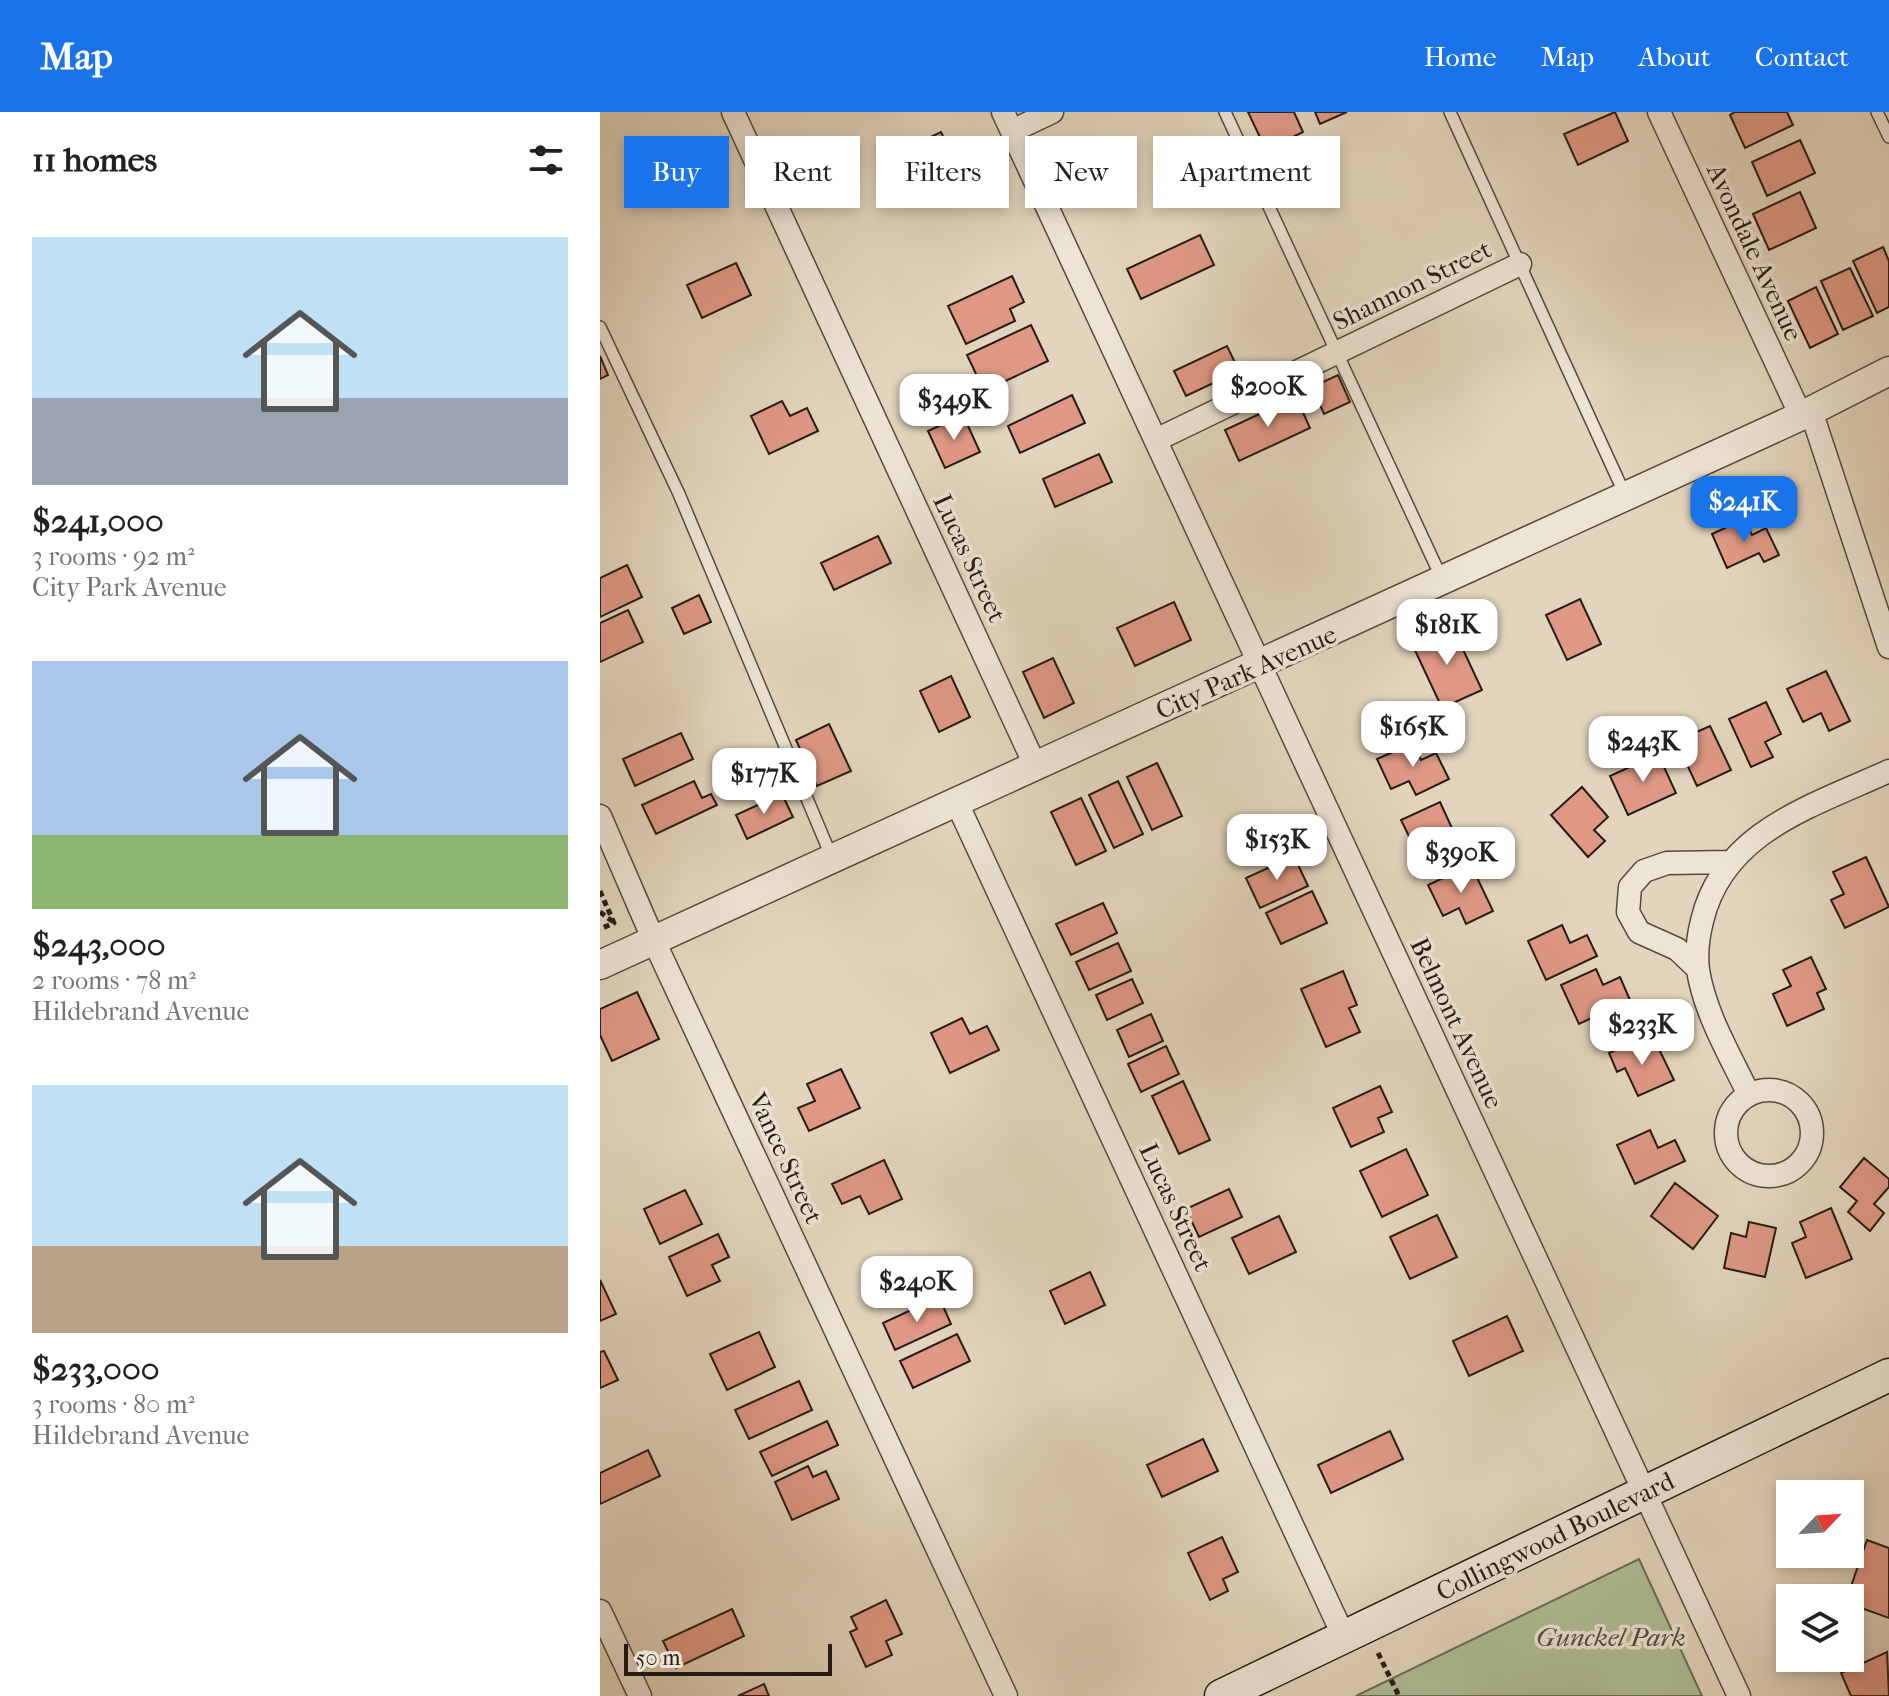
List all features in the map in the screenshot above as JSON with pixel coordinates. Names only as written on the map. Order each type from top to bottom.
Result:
[{"type":"main road","name":"Collingwood Boulevard","points":[[1221,1696],[1889,1375]]},
{"type":"street","name":"Lucas Street","points":[[733,112],[1035,765]]},
{"type":"street","points":[[1008,121],[1052,112]]},
{"type":"street","name":"Avondale Avenue","points":[[1659,112],[1806,413],[1889,647]]},
{"type":"street","name":"Belmont Avenue","points":[[1008,121],[1739,1696]]},
{"type":"street","name":"Shannon Street","points":[[1156,440],[1520,264]]},
{"type":"street","name":"City Park Avenue","points":[[600,965],[1035,765],[1261,666],[1806,413],[1889,371]]},
{"type":"street","points":[[1749,1095],[1716,1026],[1698,969],[1698,939],[1715,883],[1729,862],[1767,830],[1889,771]]},
{"type":"street","name":"Lucas Street","points":[[956,801],[1355,1632]]},
{"type":"street","name":"Vance Street","points":[[600,816],[654,941],[1006,1696]]},
{"type":"street","points":[[1698,969],[1677,949],[1639,932],[1628,912],[1630,887],[1644,871],[1667,863],[1729,862]]},
{"type":"street","points":[[600,1611],[640,1696]]},
{"type":"lane","points":[[1225,112],[1443,582]]},
{"type":"lane","points":[[1450,112],[1626,497]]},
{"type":"lane","points":[[1877,112],[1889,137]]},
{"type":"lane","points":[[600,327],[679,494],[832,858]]},
{"type":"path","points":[[600,891],[614,923]]},
{"type":"path","points":[[600,912],[614,923]]},
{"type":"path","points":[[600,929],[614,923]]},
{"type":"path","points":[[1355,1632],[1399,1696]]},
{"type":"green space","name":"Gunckel Park","points":[[1639,1559],[1702,1696],[1356,1696]]},
{"type":"building","points":[[1248,112],[1294,112],[1303,132],[1295,136],[1259,136]]},
{"type":"building","points":[[1315,112],[1347,112],[1320,124]]},
{"type":"building","points":[[1615,112],[1628,141],[1578,165],[1564,134]]},
{"type":"building","points":[[1735,112],[1787,112],[1793,125],[1745,148],[1730,115]]},
{"type":"building","points":[[1800,140],[1815,173],[1767,196],[1752,162]]},
{"type":"building","points":[[1800,192],[1816,228],[1769,250],[1753,214]]},
{"type":"building","points":[[1200,235],[1214,265],[1141,299],[1127,269]]},
{"type":"building","points":[[1883,247],[1889,261],[1889,307],[1877,313],[1853,261]]},
{"type":"building","points":[[736,263],[751,295],[702,318],[687,285]]},
{"type":"building","points":[[1850,268],[1873,316],[1843,330],[1821,281]]},
{"type":"building","points":[[1012,276],[1024,302],[1010,309],[1015,321],[966,344],[948,306]]},
{"type":"building","points":[[1816,287],[1838,334],[1810,348],[1788,301]]},
{"type":"building","points":[[1031,325],[1048,361],[984,391],[967,355]]},
{"type":"building","points":[[1227,346],[1239,371],[1186,396],[1174,371]]},
{"type":"building","points":[[600,356],[608,375],[600,379]]},
{"type":"building","points":[[1338,375],[1350,402],[1324,414],[1312,387]]},
{"type":"building","points":[[1072,395],[1085,423],[1020,453],[1008,426]]},
{"type":"building","points":[[1296,397],[1310,428],[1239,461],[1225,430]]},
{"type":"building","points":[[782,401],[790,416],[807,408],[818,431],[769,454],[751,416]]},
{"type":"building","points":[[963,415],[980,452],[945,468],[928,431]]},
{"type":"building","points":[[1099,454],[1112,482],[1055,507],[1043,479]]},
{"type":"building","points":[[1744,519],[1752,535],[1766,528],[1779,555],[1764,562],[1759,553],[1727,568],[1712,534]]},
{"type":"building","points":[[878,536],[891,563],[834,590],[821,563]]},
{"type":"building","points":[[627,565],[642,597],[600,617],[600,578]]},
{"type":"building","points":[[699,595],[711,622],[684,634],[672,608]]},
{"type":"building","points":[[1580,599],[1601,644],[1567,660],[1546,615]]},
{"type":"building","points":[[1174,602],[1191,640],[1135,666],[1117,628]]},
{"type":"building","points":[[628,610],[643,642],[600,662],[600,623]]},
{"type":"building","points":[[1452,626],[1482,690],[1442,708],[1412,644]]},
{"type":"building","points":[[1053,658],[1074,703],[1044,718],[1023,672]]},
{"type":"building","points":[[1826,671],[1850,721],[1829,731],[1821,713],[1803,722],[1787,689]]},
{"type":"building","points":[[951,676],[970,717],[939,732],[920,691]]},
{"type":"building","points":[[1766,702],[1781,734],[1765,742],[1773,757],[1751,767],[1729,719]]},
{"type":"building","points":[[829,724],[851,771],[817,786],[796,740]]},
{"type":"building","points":[[1710,726],[1731,770],[1697,786],[1676,741]]},
{"type":"building","points":[[681,733],[693,759],[635,786],[623,759]]},
{"type":"building","points":[[1413,743],[1421,760],[1436,753],[1449,779],[1416,795],[1409,781],[1391,789],[1377,759]]},
{"type":"building","points":[[1658,754],[1676,793],[1628,815],[1610,776]]},
{"type":"building","points":[[1157,763],[1182,816],[1152,830],[1127,777]]},
{"type":"building","points":[[694,781],[702,798],[711,794],[717,805],[656,834],[642,805]]},
{"type":"building","points":[[1118,781],[1143,834],[1114,848],[1089,795]]},
{"type":"building","points":[[1582,787],[1608,817],[1594,830],[1605,841],[1588,857],[1551,815]]},
{"type":"building","points":[[782,794],[793,817],[747,839],[736,815]]},
{"type":"building","points":[[1081,798],[1106,851],[1076,865],[1051,812]]},
{"type":"building","points":[[1440,802],[1462,850],[1424,867],[1401,820]]},
{"type":"building","points":[[1294,856],[1308,886],[1260,908],[1246,878]]},
{"type":"building","points":[[1866,857],[1889,907],[1845,928],[1831,900],[1844,894],[1833,872]]},
{"type":"building","points":[[1471,865],[1493,911],[1466,924],[1459,908],[1443,916],[1428,885]]},
{"type":"building","points":[[1312,891],[1327,923],[1281,944],[1266,913]]},
{"type":"building","points":[[1103,903],[1117,933],[1071,955],[1056,924]]},
{"type":"building","points":[[1562,925],[1570,943],[1587,935],[1597,956],[1546,980],[1528,941]]},
{"type":"building","points":[[1118,943],[1131,971],[1089,990],[1076,962]]},
{"type":"building","points":[[1811,957],[1826,989],[1817,993],[1824,1009],[1787,1026],[1773,994],[1791,986],[1783,970]]},
{"type":"building","points":[[1596,969],[1603,985],[1620,977],[1630,1000],[1579,1024],[1561,985]]},
{"type":"building","points":[[1343,971],[1357,1005],[1349,1008],[1360,1032],[1326,1047],[1301,989]]},
{"type":"building","points":[[1132,979],[1143,1003],[1107,1020],[1096,995]]},
{"type":"building","points":[[637,992],[659,1039],[612,1061],[600,1035],[600,1009]]},
{"type":"building","points":[[1151,1014],[1163,1041],[1129,1057],[1117,1030]]},
{"type":"building","points":[[962,1018],[970,1034],[987,1026],[999,1050],[950,1073],[931,1033]]},
{"type":"building","points":[[1637,1040],[1643,1054],[1658,1047],[1674,1080],[1638,1096],[1625,1068],[1617,1072],[1609,1053]]},
{"type":"building","points":[[1166,1046],[1179,1074],[1141,1092],[1128,1064]]},
{"type":"building","points":[[841,1069],[860,1108],[809,1131],[798,1108],[815,1101],[807,1084]]},
{"type":"building","points":[[1183,1081],[1210,1140],[1179,1154],[1152,1096]]},
{"type":"building","points":[[1380,1086],[1392,1112],[1378,1118],[1384,1132],[1351,1147],[1333,1108]]},
{"type":"building","points":[[1650,1130],[1658,1148],[1675,1140],[1685,1161],[1635,1184],[1617,1145]]},
{"type":"building","points":[[1406,1149],[1428,1195],[1382,1217],[1360,1171]]},
{"type":"building","points":[[1864,1158],[1889,1179],[1889,1187],[1874,1204],[1884,1213],[1870,1231],[1848,1212],[1857,1201],[1840,1187]]},
{"type":"building","points":[[884,1160],[902,1199],[869,1214],[860,1196],[842,1204],[832,1184]]},
{"type":"building","points":[[1675,1183],[1718,1216],[1693,1249],[1651,1216]]},
{"type":"building","points":[[1229,1189],[1242,1217],[1199,1237],[1186,1209]]},
{"type":"building","points":[[685,1190],[702,1224],[660,1244],[644,1209]]},
{"type":"building","points":[[1831,1208],[1852,1259],[1806,1278],[1792,1243],[1806,1237],[1800,1222]]},
{"type":"building","points":[[1437,1215],[1457,1257],[1410,1279],[1390,1237]]},
{"type":"building","points":[[1279,1216],[1296,1252],[1249,1274],[1232,1238]]},
{"type":"building","points":[[1749,1222],[1776,1228],[1765,1277],[1724,1268],[1731,1233],[1746,1237]]},
{"type":"building","points":[[718,1234],[729,1257],[712,1265],[720,1281],[687,1296],[669,1257]]},
{"type":"building","points":[[1090,1272],[1105,1305],[1065,1324],[1050,1291]]},
{"type":"building","points":[[600,1280],[616,1314],[600,1321]]},
{"type":"building","points":[[939,1297],[951,1324],[895,1350],[883,1323]]},
{"type":"building","points":[[1507,1316],[1523,1351],[1469,1376],[1453,1341]]},
{"type":"building","points":[[759,1332],[775,1367],[727,1390],[710,1354]]},
{"type":"building","points":[[957,1334],[970,1361],[913,1388],[900,1361]]},
{"type":"building","points":[[604,1351],[618,1380],[600,1388],[600,1352]]},
{"type":"building","points":[[799,1381],[812,1410],[749,1439],[735,1410]]},
{"type":"building","points":[[827,1421],[838,1445],[772,1476],[760,1452]]},
{"type":"building","points":[[1390,1431],[1403,1459],[1331,1493],[1318,1465]]},
{"type":"building","points":[[1203,1439],[1218,1471],[1162,1497],[1147,1465]]},
{"type":"building","points":[[648,1450],[660,1476],[600,1504],[600,1473]]},
{"type":"building","points":[[808,1466],[813,1477],[826,1471],[839,1499],[792,1520],[775,1482]]},
{"type":"building","points":[[1222,1537],[1238,1572],[1223,1579],[1228,1591],[1210,1600],[1188,1553]]},
{"type":"building","points":[[1867,1540],[1889,1548],[1889,1618],[1864,1609],[1864,1584],[1852,1584],[1857,1568],[1864,1568]]},
{"type":"building","points":[[886,1600],[902,1634],[886,1641],[892,1655],[866,1667],[850,1632],[857,1629],[851,1617]]},
{"type":"building","points":[[732,1609],[744,1636],[676,1668],[663,1641]]},
{"type":"building","points":[[1887,1652],[1889,1696],[1851,1696],[1841,1673],[1864,1672],[1864,1662]]},
{"type":"building","points":[[764,1684],[769,1696],[738,1696]]}]
